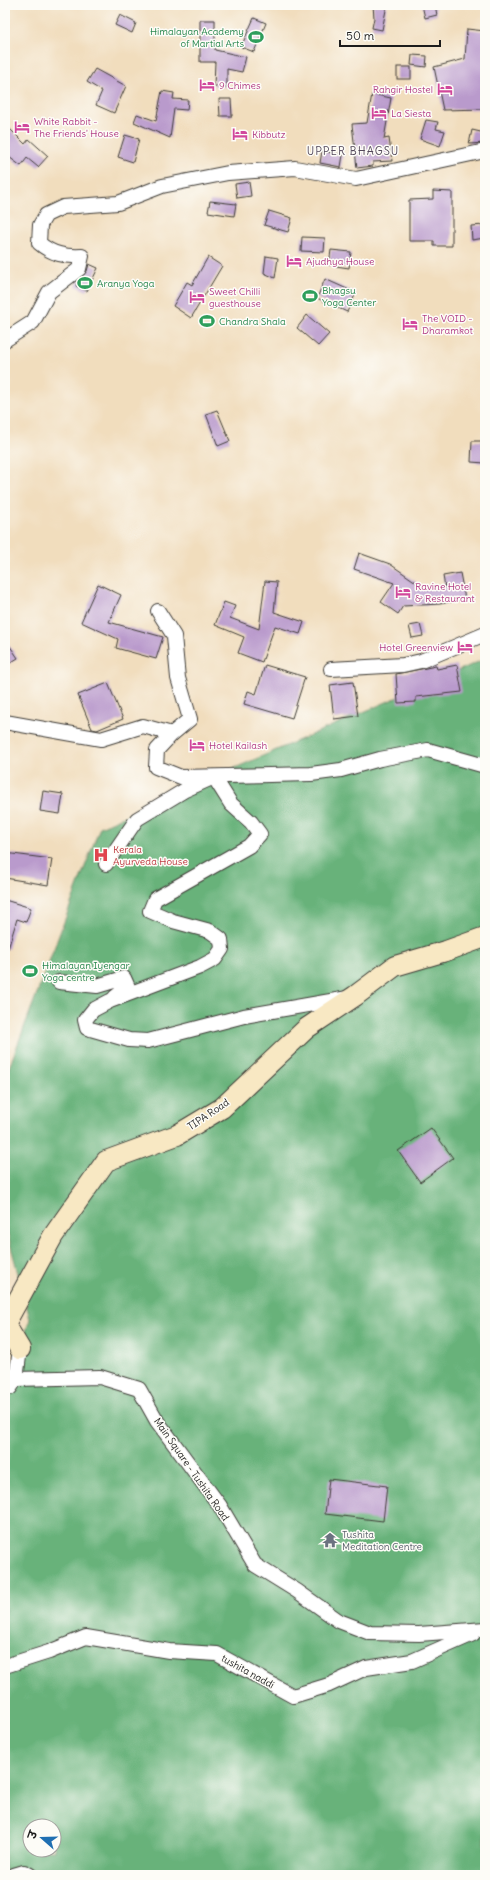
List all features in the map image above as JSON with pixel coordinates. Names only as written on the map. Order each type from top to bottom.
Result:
[{"type":"street","points":[[5,340],[33,322],[49,292],[79,269],[82,256],[67,257],[47,250],[39,243],[43,220],[63,207],[118,203],[162,186],[228,173],[295,168],[356,180],[485,151]]},
{"type":"street","points":[[158,611],[174,636],[178,678],[190,719],[172,734],[157,750],[156,767],[181,777],[311,774],[341,770],[380,759],[428,750],[485,766]]},
{"type":"street","points":[[331,668],[403,665],[421,660],[485,634]]},
{"type":"street","points":[[5,722],[101,739],[142,726],[172,734]]},
{"type":"street","points":[[106,864],[137,819],[185,790],[214,777]]},
{"type":"street","points":[[214,777],[231,804],[251,822],[260,834],[249,846],[155,899],[150,910],[173,921],[210,931],[221,939],[222,950],[215,959],[200,967],[110,1001],[93,1010],[85,1020],[87,1028],[129,1040],[148,1041],[244,1016],[355,996]]},
{"type":"street","name":"TIPA Road","points":[[20,1349],[5,1324],[53,1236],[106,1161],[176,1135],[222,1108],[307,1028],[355,996],[395,966],[446,951],[485,937]]},
{"type":"street","points":[[60,982],[97,986],[124,978],[128,987],[110,1001]]},
{"type":"street","points":[[5,1389],[10,1388],[16,1379],[20,1349]]},
{"type":"street","name":"Main Square - Tushita Road","points":[[16,1379],[100,1377],[139,1389],[157,1421],[220,1506],[254,1565],[339,1621],[370,1633],[419,1634],[484,1629]]},
{"type":"street","name":"tushita naddi","points":[[5,1666],[49,1652],[86,1637],[169,1651],[217,1654],[293,1696],[329,1685],[366,1668],[412,1661],[484,1629]]},
{"type":"street","points":[[14,1875],[24,1872],[30,1875]]},
{"type":"green space","points":[[485,659],[485,1875],[5,1875],[5,1393],[30,1319],[5,1224],[5,1078],[100,827]]},
{"type":"building","points":[[373,5],[387,5],[382,30],[372,28],[374,18]]},
{"type":"building","points":[[422,5],[435,5],[437,15],[425,18]]},
{"type":"building","points":[[120,15],[136,23],[132,33],[115,25]]},
{"type":"building","points":[[254,18],[266,23],[254,52],[241,47]]},
{"type":"building","points":[[200,20],[215,20],[215,50],[246,57],[242,72],[227,69],[227,87],[214,86],[215,62],[200,62]]},
{"type":"building","points":[[467,29],[485,31],[485,109],[443,110],[434,67],[465,59]]},
{"type":"building","points":[[412,55],[427,56],[426,67],[411,65]]},
{"type":"building","points":[[397,67],[411,67],[411,79],[397,79]]},
{"type":"building","points":[[95,69],[126,86],[114,113],[96,105],[102,91],[87,82]]},
{"type":"building","points":[[162,91],[174,93],[173,99],[188,100],[187,110],[174,109],[170,138],[134,122],[137,114],[156,121]]},
{"type":"building","points":[[372,94],[391,98],[384,139],[389,138],[392,161],[373,162],[373,166],[357,168],[352,124],[367,123]]},
{"type":"building","points":[[219,99],[231,99],[232,116],[220,116]]},
{"type":"building","points":[[426,120],[438,122],[436,129],[445,131],[440,146],[420,139]]},
{"type":"building","points":[[5,124],[25,144],[29,139],[48,156],[38,167],[27,158],[21,166],[5,154]]},
{"type":"building","points":[[472,130],[485,133],[485,143],[469,144]]},
{"type":"building","points":[[125,135],[139,139],[133,162],[118,157]]},
{"type":"building","points":[[322,151],[343,155],[341,167],[320,163]]},
{"type":"building","points":[[249,182],[251,196],[237,198],[235,184]]},
{"type":"building","points":[[433,191],[452,192],[452,246],[434,246],[434,241],[409,241],[409,200],[433,199]]},
{"type":"building","points":[[210,201],[236,204],[234,216],[208,212]]},
{"type":"building","points":[[269,211],[292,218],[288,232],[264,225]]},
{"type":"building","points":[[485,225],[485,238],[472,240],[471,226]]},
{"type":"building","points":[[302,237],[325,238],[324,252],[301,251]]},
{"type":"building","points":[[331,250],[351,252],[349,268],[329,265]]},
{"type":"building","points":[[266,256],[278,258],[275,278],[264,273]]},
{"type":"building","points":[[208,257],[222,266],[191,318],[173,306],[187,282],[192,285]]},
{"type":"building","points":[[89,264],[98,268],[87,291],[76,286],[87,271]]},
{"type":"building","points":[[325,279],[356,293],[347,312],[317,298]]},
{"type":"building","points":[[307,315],[329,334],[318,346],[297,328]]},
{"type":"building","points":[[217,410],[230,441],[218,446],[206,414]]},
{"type":"building","points":[[472,441],[485,441],[485,463],[471,462]]},
{"type":"building","points":[[359,553],[390,564],[426,589],[445,587],[443,576],[460,573],[465,599],[440,604],[403,606],[398,614],[381,602],[394,583],[354,569]]},
{"type":"building","points":[[265,581],[277,582],[274,612],[304,622],[300,634],[275,626],[262,662],[238,653],[244,637],[215,625],[224,602],[235,606],[230,618],[259,629]]},
{"type":"building","points":[[98,584],[121,595],[109,622],[163,637],[156,659],[116,648],[118,639],[81,622]]},
{"type":"building","points":[[420,624],[423,636],[412,638],[409,626]]},
{"type":"building","points":[[5,639],[18,658],[5,666]]},
{"type":"building","points":[[265,665],[305,677],[292,718],[244,704],[248,691],[256,694]]},
{"type":"building","points":[[457,665],[462,692],[416,697],[416,702],[398,703],[396,674],[436,666],[437,669]]},
{"type":"building","points":[[353,682],[358,716],[334,719],[330,685]]},
{"type":"building","points":[[108,683],[123,719],[97,730],[92,729],[78,695]]},
{"type":"building","points":[[43,791],[63,794],[60,814],[40,811]]},
{"type":"building","points":[[5,853],[52,859],[48,885],[5,878]]},
{"type":"building","points":[[5,900],[31,908],[26,922],[17,919],[8,949],[5,948]]},
{"type":"building","points":[[431,1128],[453,1158],[420,1182],[398,1151]]},
{"type":"building","points":[[329,1479],[387,1486],[383,1521],[325,1514]]},
{"type":"place","name":"Himalayan Academy of Martial Arts","points":[[256,37]]},
{"type":"place","name":"9 Chimes","points":[[207,85]]},
{"type":"place","name":"Rahgir Hostel","points":[[445,89]]},
{"type":"place","name":"La Siesta","points":[[379,113]]},
{"type":"place","name":"White Rabbit - The Friends' House","points":[[22,127]]},
{"type":"place","name":"Kibbutz","points":[[240,134]]},
{"type":"place","name":"Ajudhya House","points":[[294,261]]},
{"type":"place","name":"Aranya Yoga","points":[[85,283]]},
{"type":"place","name":"Bhagsu Yoga Center","points":[[310,296]]},
{"type":"place","name":"Sweet Chilli guesthouse","points":[[197,297]]},
{"type":"place","name":"Chandra Shala","points":[[207,321]]},
{"type":"place","name":"The VOID - Dharamkot","points":[[410,324]]},
{"type":"place","name":"Ravine Hotel & Restaurant","points":[[403,592]]},
{"type":"place","name":"Hotel Greenview","points":[[465,647]]},
{"type":"place","name":"Hotel Kailash","points":[[197,745]]},
{"type":"place","name":"Kerala Ayurveda House","points":[[101,855]]},
{"type":"place","name":"Himalayan Iyengar Yoga centre","points":[[30,971]]},
{"type":"place","name":"Tushita Meditation Centre","points":[[330,1540]]},
{"type":"district","name":"UPPER BHAGSU","points":[[353,151]]}]
